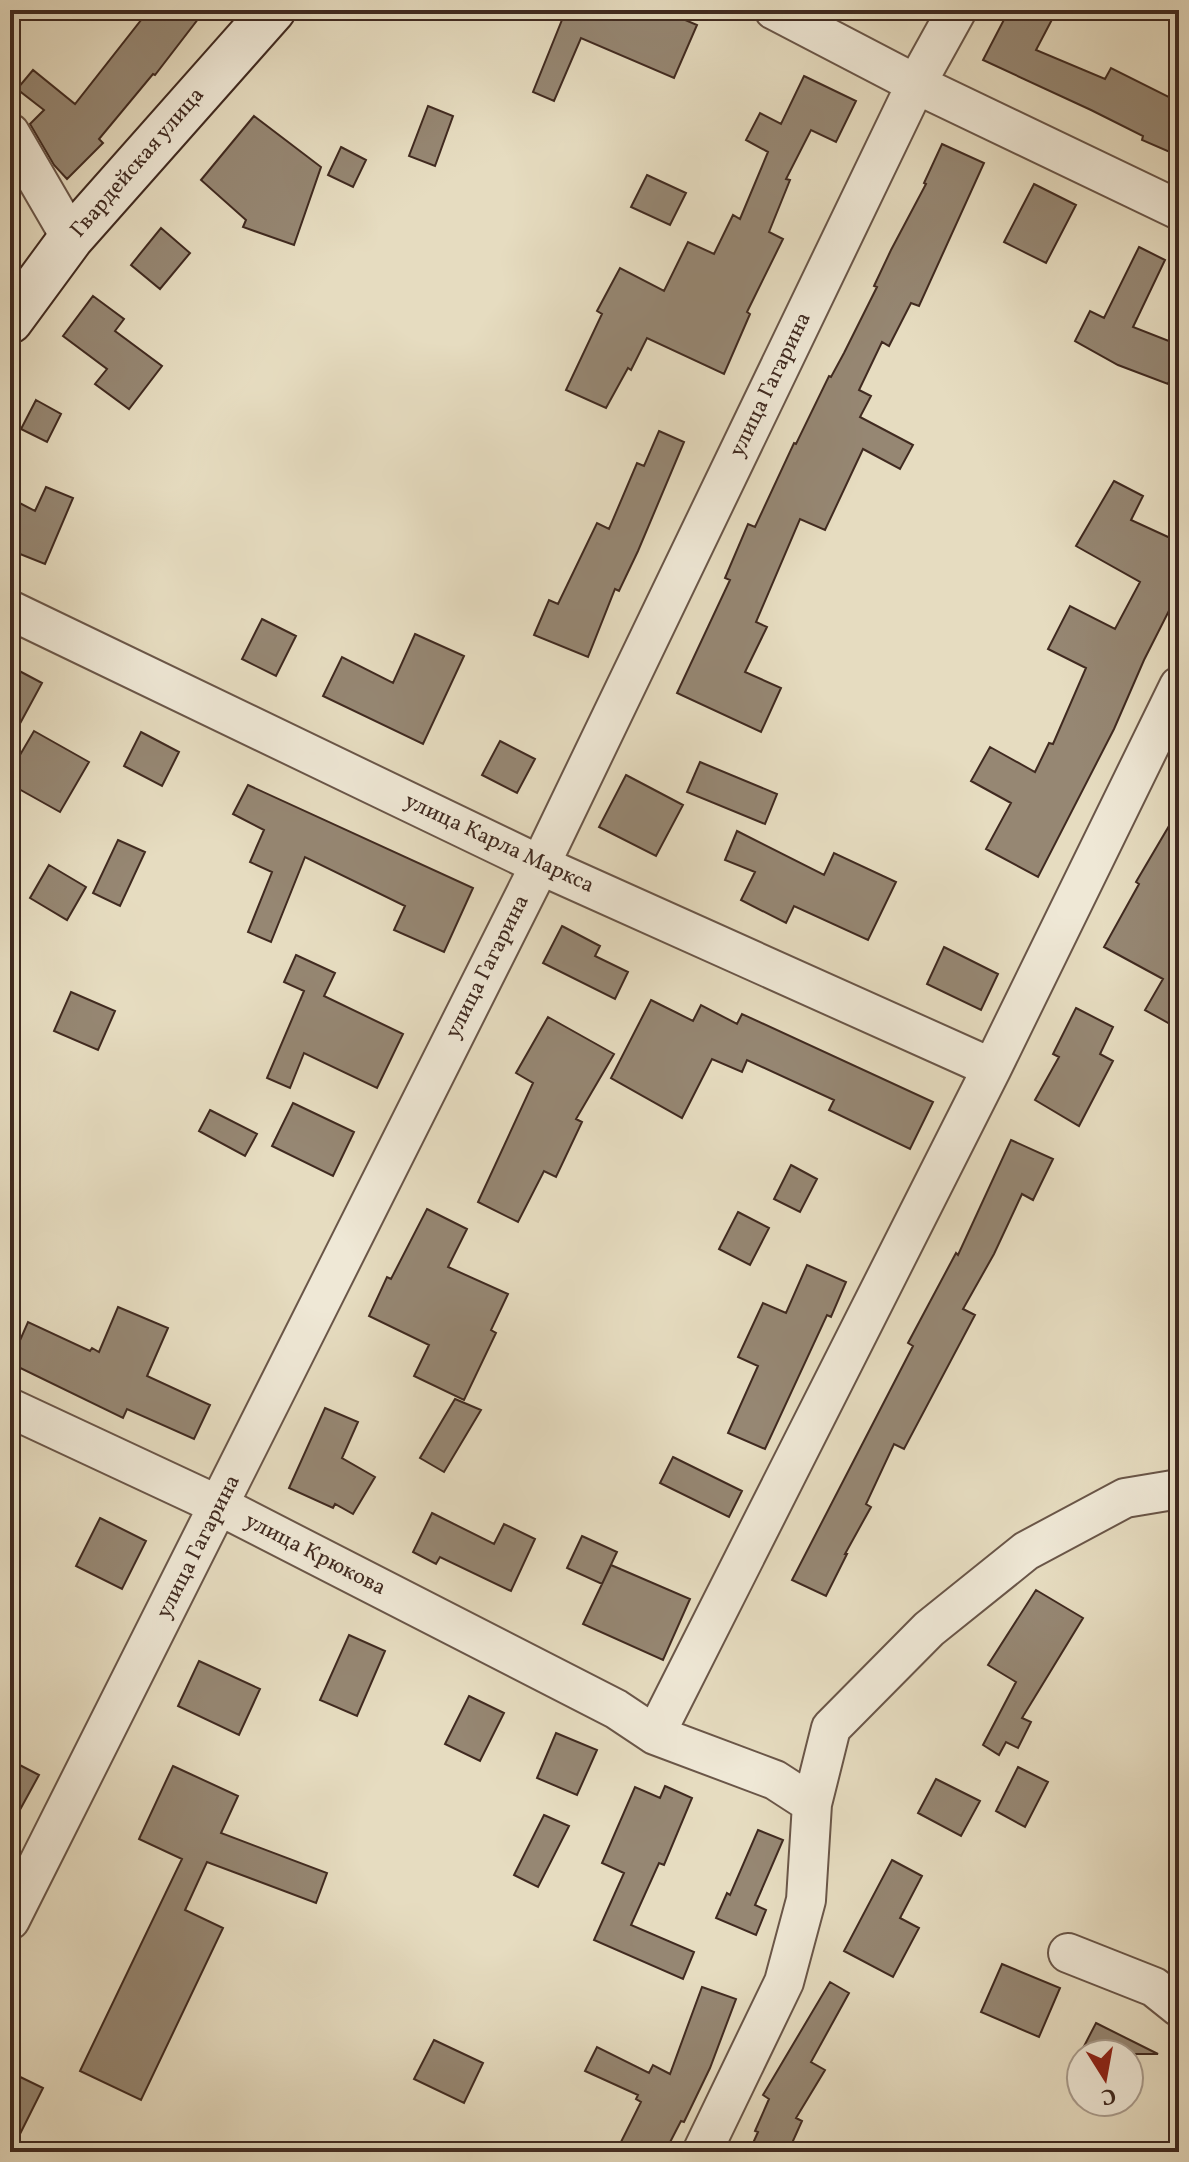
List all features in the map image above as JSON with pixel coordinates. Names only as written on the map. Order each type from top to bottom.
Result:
[{"type":"street","name":"Гвардейская улица","points":[[10,321],[71,238],[273,10]]},
{"type":"street","points":[[774,10],[916,84],[1179,210]]},
{"type":"street","name":"улица Гагарина","points":[[10,1920],[540,865],[916,84],[957,10]]},
{"type":"street","points":[[10,133],[71,238]]},
{"type":"street","name":"улица Карла Маркса","points":[[10,610],[540,865],[992,1068]]},
{"type":"street","points":[[655,1735],[992,1068],[1179,686]]},
{"type":"street","name":"улица Крюкова","points":[[10,1408],[220,1506],[616,1709],[655,1735],[775,1780],[812,1804]]},
{"type":"street","points":[[702,2152],[784,1982],[806,1900],[812,1804],[831,1728],[929,1629],[1026,1551],[1125,1498],[1179,1489]]},
{"type":"street","points":[[1068,1953],[1154,1987],[1179,2007]]},
{"type":"building","points":[[149,10],[205,10],[155,75],[99,139],[103,143],[67,179],[54,165],[30,124],[44,110],[17,89],[33,70],[75,104]]},
{"type":"building","points":[[566,10],[662,10],[697,25],[674,78],[581,38],[554,101],[533,92]]},
{"type":"building","points":[[1009,10],[1057,10],[1036,50],[1105,79],[1111,68],[1179,102],[1179,156],[1142,140],[1143,136],[1091,110],[983,60]]},
{"type":"building","points":[[804,76],[856,101],[836,142],[811,130],[786,179],[790,180],[769,232],[783,239],[747,312],[750,314],[724,374],[647,338],[606,408],[566,390],[602,314],[597,311],[620,268],[664,291],[688,242],[714,254],[733,215],[740,219],[768,152],[746,140],[760,113],[781,124]]},
{"type":"building","points":[[428,106],[453,116],[435,166],[409,156]]},
{"type":"building","points":[[254,116],[321,167],[294,245],[243,227],[246,220],[201,180]]},
{"type":"building","points":[[942,144],[984,163],[919,306],[911,303],[889,346],[882,342],[859,390],[871,396],[860,417],[913,445],[900,469],[863,449],[825,530],[800,519],[756,622],[767,627],[745,672],[781,688],[761,732],[677,693],[730,580],[725,578],[748,524],[755,527],[794,443],[844,353],[877,287],[874,286],[891,250],[926,184]]},
{"type":"building","points":[[341,147],[366,160],[353,187],[328,175]]},
{"type":"building","points":[[647,175],[686,193],[670,225],[631,207]]},
{"type":"building","points":[[1034,184],[1076,205],[1046,263],[1004,242]]},
{"type":"building","points":[[161,228],[190,253],[160,289],[131,265]]},
{"type":"building","points":[[1139,247],[1165,260],[1133,327],[1179,345],[1179,355],[1168,384],[1118,365],[1075,341],[1090,311],[1104,318]]},
{"type":"building","points":[[93,296],[124,319],[115,331],[162,366],[129,409],[95,384],[107,369],[63,336]]},
{"type":"building","points":[[36,400],[61,414],[47,442],[21,429]]},
{"type":"building","points":[[659,431],[684,442],[638,551],[619,591],[615,589],[588,657],[534,635],[549,600],[558,604],[597,523],[609,529],[637,463],[644,466]]},
{"type":"building","points":[[1114,481],[1143,496],[1131,520],[1179,542],[1179,591],[1114,729],[1038,877],[986,849],[1011,803],[971,781],[990,747],[1035,772],[1049,743],[1053,744],[1086,668],[1048,649],[1070,606],[1115,629],[1140,582],[1076,546]]},
{"type":"building","points":[[46,487],[73,498],[45,564],[10,550],[10,498],[35,511]]},
{"type":"building","points":[[262,619],[296,636],[276,676],[242,659]]},
{"type":"building","points":[[415,634],[464,656],[423,744],[323,696],[342,657],[393,683]]},
{"type":"building","points":[[10,666],[42,683],[10,742]]},
{"type":"building","points":[[34,731],[89,762],[60,812],[10,784],[10,772]]},
{"type":"building","points":[[141,732],[179,752],[162,786],[124,766]]},
{"type":"building","points":[[500,741],[535,759],[517,793],[482,775]]},
{"type":"building","points":[[700,762],[777,794],[765,824],[687,792]]},
{"type":"building","points":[[626,775],[683,805],[656,856],[599,827]]},
{"type":"building","points":[[248,785],[473,888],[444,952],[394,930],[405,906],[305,857],[271,942],[248,932],[272,872],[250,862],[264,830],[233,814]]},
{"type":"building","points":[[1179,809],[1179,1029],[1145,1010],[1163,979],[1104,947],[1139,884],[1136,882]]},
{"type":"building","points":[[737,831],[824,875],[834,853],[896,882],[868,940],[794,906],[786,923],[741,900],[755,872],[725,860]]},
{"type":"building","points":[[118,840],[145,852],[120,906],[93,893]]},
{"type":"building","points":[[49,865],[86,887],[67,920],[30,898]]},
{"type":"building","points":[[562,926],[600,946],[595,956],[628,972],[615,999],[543,963]]},
{"type":"building","points":[[944,947],[998,974],[981,1010],[927,984]]},
{"type":"building","points":[[296,955],[335,973],[324,996],[403,1034],[377,1088],[304,1053],[290,1088],[267,1078],[304,991],[284,982]]},
{"type":"building","points":[[71,992],[115,1011],[98,1050],[54,1031]]},
{"type":"building","points":[[651,1000],[693,1021],[701,1005],[737,1024],[742,1014],[933,1102],[910,1149],[829,1110],[834,1100],[747,1060],[742,1072],[712,1059],[682,1118],[611,1078]]},
{"type":"building","points":[[1076,1008],[1113,1027],[1100,1054],[1113,1061],[1079,1126],[1035,1100],[1059,1057],[1053,1054]]},
{"type":"building","points":[[548,1017],[614,1054],[576,1119],[582,1122],[556,1177],[544,1171],[518,1222],[478,1202],[533,1083],[516,1073]]},
{"type":"building","points":[[293,1103],[354,1132],[333,1176],[272,1146]]},
{"type":"building","points":[[210,1110],[257,1134],[245,1156],[199,1131]]},
{"type":"building","points":[[1011,1140],[1053,1159],[1033,1200],[1022,1194],[994,1254],[963,1309],[975,1315],[904,1449],[894,1444],[866,1504],[871,1507],[826,1596],[792,1580],[913,1346],[908,1343],[956,1253],[958,1255]]},
{"type":"building","points":[[791,1165],[817,1179],[800,1212],[774,1199]]},
{"type":"building","points":[[427,1209],[467,1229],[448,1267],[508,1294],[491,1330],[496,1333],[464,1400],[414,1376],[429,1345],[369,1316],[387,1277],[391,1279]]},
{"type":"building","points":[[738,1212],[769,1228],[750,1265],[719,1249]]},
{"type":"building","points":[[807,1265],[846,1282],[831,1317],[827,1315],[765,1449],[728,1433],[758,1366],[738,1357],[763,1303],[786,1313]]},
{"type":"building","points":[[118,1307],[168,1328],[147,1376],[210,1405],[194,1439],[127,1409],[123,1418],[10,1363],[28,1322],[90,1351],[92,1348],[99,1352]]},
{"type":"building","points":[[455,1399],[481,1410],[444,1472],[420,1458]]},
{"type":"building","points":[[325,1408],[358,1422],[342,1458],[375,1477],[353,1514],[335,1504],[333,1508],[289,1488]]},
{"type":"building","points":[[673,1457],[742,1491],[729,1517],[660,1483]]},
{"type":"building","points":[[432,1513],[494,1544],[504,1524],[535,1539],[511,1591],[440,1557],[436,1564],[413,1552]]},
{"type":"building","points":[[100,1518],[146,1541],[122,1589],[76,1566]]},
{"type":"building","points":[[582,1536],[617,1552],[602,1584],[567,1568]]},
{"type":"building","points":[[611,1565],[690,1599],[663,1660],[583,1624]]},
{"type":"building","points":[[1036,1590],[1083,1618],[1022,1718],[1031,1722],[1018,1748],[1006,1742],[999,1755],[983,1745],[1016,1682],[988,1665]]},
{"type":"building","points":[[349,1635],[385,1651],[357,1716],[320,1700]]},
{"type":"building","points":[[199,1661],[260,1689],[239,1735],[178,1706]]},
{"type":"building","points":[[469,1696],[504,1713],[480,1761],[445,1744]]},
{"type":"building","points":[[556,1733],[597,1750],[577,1795],[537,1778]]},
{"type":"building","points":[[10,1760],[39,1775],[10,1828]]},
{"type":"building","points":[[173,1766],[238,1796],[221,1833],[327,1873],[316,1903],[207,1862],[185,1910],[223,1928],[141,2100],[80,2071],[182,1859],[139,1839]]},
{"type":"building","points":[[1018,1767],[1048,1782],[1025,1827],[996,1811]]},
{"type":"building","points":[[936,1779],[980,1801],[961,1836],[918,1813]]},
{"type":"building","points":[[665,1786],[692,1798],[664,1865],[659,1863],[631,1925],[694,1952],[683,1979],[594,1940],[624,1873],[602,1863],[635,1787],[660,1798]]},
{"type":"building","points":[[544,1815],[569,1826],[538,1887],[514,1875]]},
{"type":"building","points":[[758,1830],[783,1840],[755,1905],[766,1910],[756,1935],[716,1918],[727,1893],[730,1895]]},
{"type":"building","points":[[892,1860],[922,1876],[900,1918],[919,1928],[893,1977],[844,1951]]},
{"type":"building","points":[[1002,1964],[1060,1988],[1039,2037],[981,2012]]},
{"type":"building","points":[[830,1982],[849,1993],[811,2062],[825,2070],[796,2118],[802,2121],[788,2152],[749,2152],[769,2099],[763,2095]]},
{"type":"building","points":[[702,1987],[736,1999],[710,2068],[684,2122],[681,2121],[665,2152],[616,2152],[641,2102],[636,2099],[638,2095],[585,2071],[597,2047],[649,2073],[653,2065],[670,2074]]},
{"type":"building","points":[[1096,2023],[1126,2038],[1088,2038]]},
{"type":"building","points":[[434,2040],[483,2063],[464,2103],[414,2079]]},
{"type":"building","points":[[1145,2048],[1158,2054],[1145,2054]]},
{"type":"building","points":[[10,2072],[43,2088],[11,2152],[10,2152]]}]
